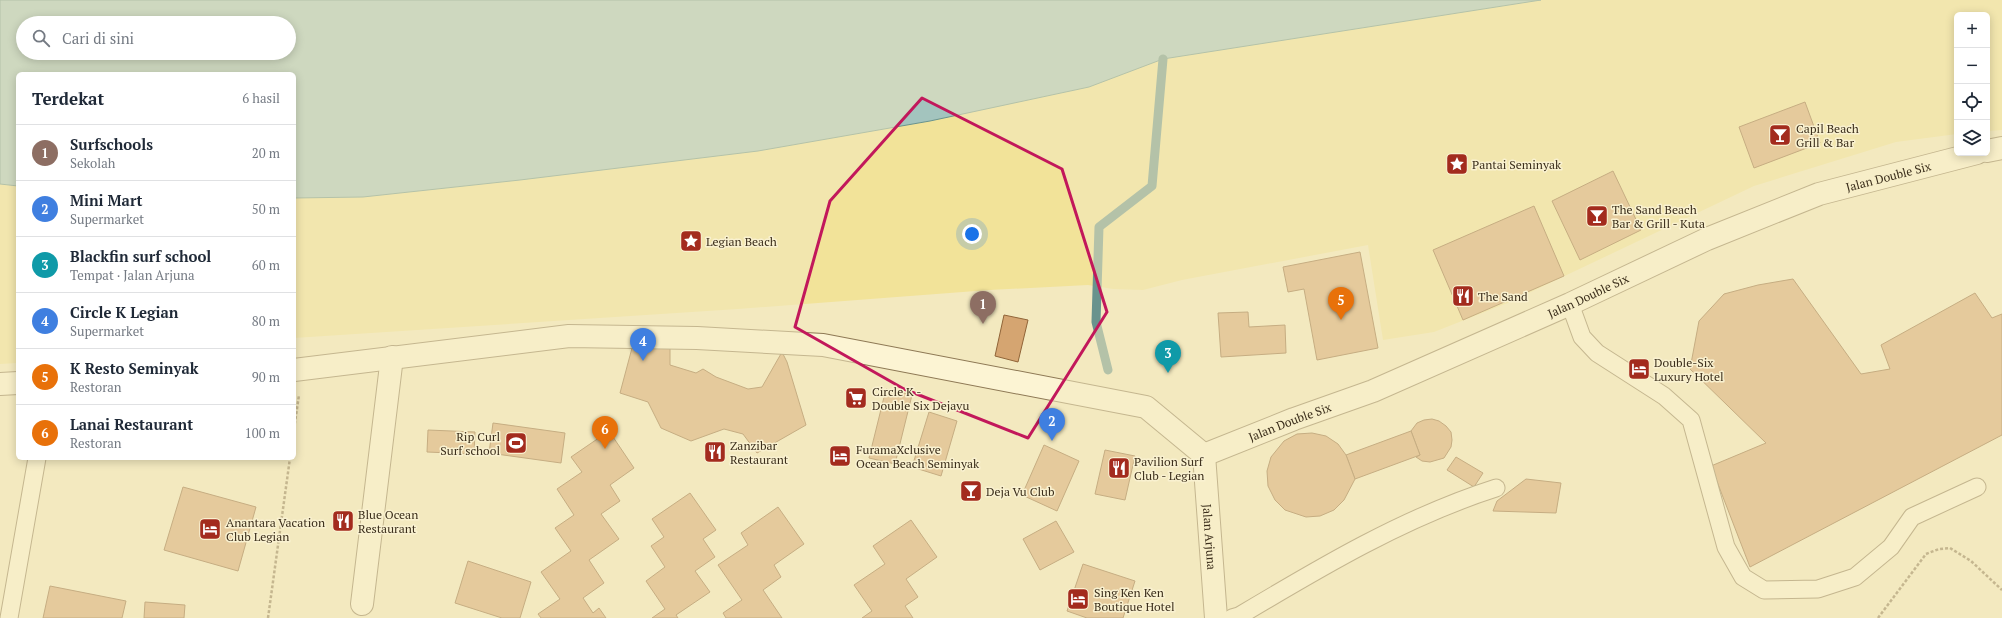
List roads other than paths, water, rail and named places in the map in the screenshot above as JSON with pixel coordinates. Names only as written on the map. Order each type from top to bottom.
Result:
[{"type":"street","points":[[1990,150],[2002,148]]},
{"type":"street","name":"Jalan Double Six","points":[[1204,455],[1294,419],[1373,392],[1570,304],[1707,239],[1819,194],[1965,156]]},
{"type":"street","points":[[298,369],[569,336],[697,338],[823,345],[1146,407],[1204,455]]},
{"type":"street","points":[[362,604],[392,357]]},
{"type":"street","points":[[0,384],[16,383]]},
{"type":"street","name":"Jalan Arjuna","points":[[1204,455],[1216,618]]},
{"type":"lane","points":[[1570,304],[1582,337],[1597,353],[1664,396],[1691,420],[1726,547],[1742,577],[1764,590],[1818,589],[1855,577],[1891,547],[1912,518],[1977,487]]},
{"type":"lane","points":[[9,618],[37,460]]},
{"type":"lane","points":[[1232,618],[1239,616],[1309,574],[1433,510],[1496,488]]},
{"type":"water","points":[[0,0],[1541,0],[1163,59],[1089,87],[930,121],[758,151],[520,180],[363,197],[296,198],[296,72],[16,72],[16,186],[0,184]]},
{"type":"waterway","points":[[1108,370],[1096,322],[1099,227],[1152,186],[1163,59]]},
{"type":"place","name":"Capil Beach Grill & Bar","points":[[1780,135]]},
{"type":"place","name":"Pantai Seminyak","points":[[1457,164]]},
{"type":"place","name":"The Sand Beach Bar & Grill - Kuta","points":[[1597,216]]},
{"type":"place","name":"Legian Beach","points":[[691,241]]},
{"type":"place","name":"The Sand","points":[[1463,296]]},
{"type":"place","name":"K Resto Seminyak","points":[[1341,320]]},
{"type":"place","name":"Surfschools","points":[[983,324]]},
{"type":"place","name":"Circle K Legian","points":[[643,361]]},
{"type":"place","name":"Double-Six Luxury Hotel","points":[[1639,369]]},
{"type":"place","name":"Blackfin surf school","points":[[1168,373]]},
{"type":"place","name":"Circle K - Double Six Dejavu","points":[[856,398]]},
{"type":"place","name":"Mini Mart","points":[[1052,441]]},
{"type":"place","name":"Rip Curl Surf school","points":[[516,443]]},
{"type":"place","name":"Lanai Restaurant","points":[[605,449]]},
{"type":"place","name":"Zanzibar Restaurant","points":[[715,452]]},
{"type":"place","name":"FuramaXclusive Ocean Beach Seminyak","points":[[840,456]]},
{"type":"place","name":"Pavilion Surf Club - Legian","points":[[1119,468]]},
{"type":"place","name":"Deja Vu Club","points":[[971,491]]},
{"type":"place","name":"Blue Ocean Restaurant","points":[[343,521]]},
{"type":"place","name":"Anantara Vacation Club Legian","points":[[210,529]]},
{"type":"place","name":"Sing Ken Ken Boutique Hotel","points":[[1078,599]]}]
